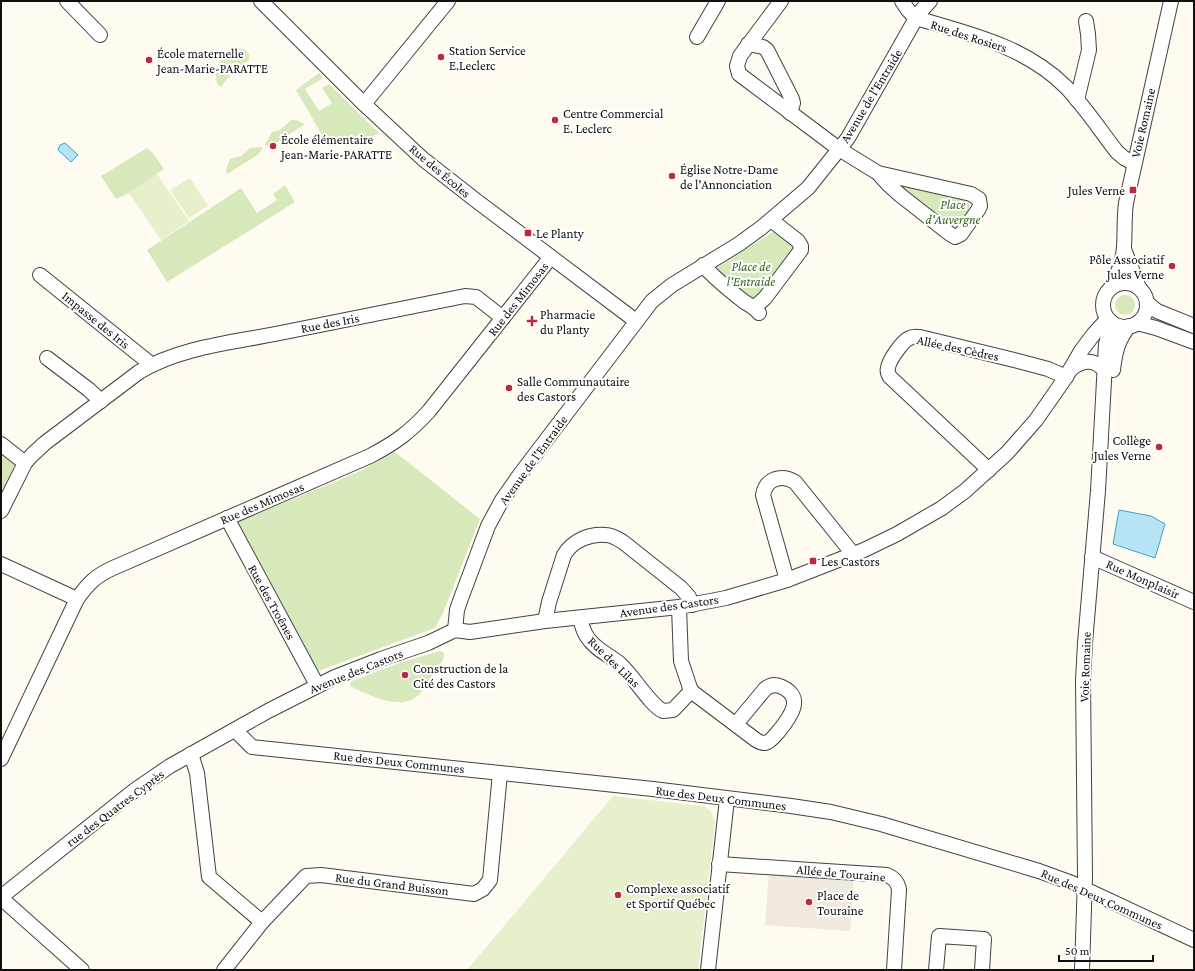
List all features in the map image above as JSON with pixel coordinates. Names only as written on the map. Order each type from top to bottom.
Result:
[{"type":"street","points":[[68,1],[100,35]]},
{"type":"street","name":"Rue des Écoles","points":[[261,1],[364,104],[423,159],[636,321]]},
{"type":"street","points":[[364,104],[448,1]]},
{"type":"street","points":[[698,37],[718,1]]},
{"type":"street","points":[[781,1],[748,44],[738,61],[737,71],[739,74],[839,149],[878,173],[900,195],[953,236],[958,236],[960,234],[980,206],[979,199],[971,194],[878,173]]},
{"type":"street","points":[[902,1],[916,18]]},
{"type":"street","name":"Avenue de l'Entraide","points":[[455,630],[460,601],[488,526],[502,500],[521,472],[646,308],[659,295],[672,285],[738,244],[771,220],[808,188],[848,138],[916,18],[930,1]]},
{"type":"street","name":"Voie Romaine","points":[[1104,302],[1106,294],[1111,288],[1120,266],[1124,247],[1126,203],[1172,1]]},
{"type":"street","name":"Rue des Rosiers","points":[[916,18],[996,42],[1021,54],[1046,70],[1065,86],[1117,152],[1124,158],[1134,163]]},
{"type":"street","points":[[1077,100],[1089,50],[1086,21]]},
{"type":"street","points":[[748,44],[763,47],[770,55],[792,99],[793,103],[790,113]]},
{"type":"street","points":[[703,265],[728,289],[757,310],[801,250],[801,246],[798,242],[771,220]]},
{"type":"street","name":"Voie Romaine","points":[[1101,445],[1116,348],[1122,335],[1145,314],[1147,303],[1139,288],[1124,247]]},
{"type":"street","name":"Rue des Mimosas","points":[[2,754],[77,599],[89,583],[103,572],[370,456],[393,444],[412,429],[429,412],[551,257]]},
{"type":"street","name":"Impasse des Iris","points":[[40,275],[152,365]]},
{"type":"street","points":[[1111,288],[1118,285],[1131,284],[1139,288]]},
{"type":"street","name":"Rue des Iris","points":[[1,511],[25,463],[45,443],[139,372],[152,365],[178,355],[228,343],[465,296],[476,297],[503,318]]},
{"type":"street","points":[[1104,302],[1104,310],[1111,322],[1120,326],[1133,325],[1156,328],[1194,342]]},
{"type":"street","name":"Avenue des Castors","points":[[1081,351],[1088,331],[1104,302]]},
{"type":"street","points":[[1147,303],[1157,311],[1194,326]]},
{"type":"street","name":"Voie Romaine","points":[[1082,970],[1085,890],[1083,680],[1101,445],[1104,370],[1107,340],[1111,322]]},
{"type":"street","name":"Avenue des Castors","points":[[235,730],[317,685],[381,659],[428,643],[455,630],[470,632],[545,621],[686,606],[726,598],[787,580],[853,554],[897,534],[942,508],[965,491],[1007,453],[1036,420],[1081,351],[1099,328],[1111,322]]},
{"type":"street","name":"Allée des Cèdres","points":[[989,470],[890,377],[888,369],[892,358],[906,340],[914,337],[920,337],[1068,373]]},
{"type":"street","points":[[47,358],[88,389],[101,401]]},
{"type":"street","points":[[1068,373],[1076,365],[1085,362],[1096,363],[1104,370]]},
{"type":"street","points":[[1,444],[25,463]]},
{"type":"street","points":[[787,580],[763,495],[766,486],[774,480],[786,478],[795,482],[853,554]]},
{"type":"street","name":"Rue des Troênes","points":[[227,518],[317,685]]},
{"type":"street","points":[[545,621],[549,602],[564,555],[568,548],[574,543],[594,535],[609,536],[623,542],[681,588],[688,597],[681,661],[691,691],[736,724]]},
{"type":"street","name":"Rue Monplaisir","points":[[1092,557],[1194,602]]},
{"type":"street","points":[[1,564],[77,599]]},
{"type":"street","name":"Rue des Lilas","points":[[580,618],[583,629],[591,642],[619,663],[659,709],[663,711],[673,710],[691,691]]},
{"type":"street","name":"Rue des Deux Communes","points":[[235,730],[252,747],[653,789],[831,812],[880,824],[1039,871],[1085,890],[1194,940]]},
{"type":"street","name":"rue des Quatres Cyprès","points":[[1,897],[135,790],[170,766],[235,730]]},
{"type":"street","points":[[191,754],[197,773],[209,877],[262,922]]},
{"type":"street","name":"Rue du Grand Buisson","points":[[224,970],[262,922],[306,876],[321,875],[474,894],[483,889],[490,880],[500,773]]},
{"type":"street","points":[[708,970],[727,799]]},
{"type":"street","name":"Allée de Touraine","points":[[719,864],[891,877],[896,881],[899,890],[894,970]]},
{"type":"street","points":[[1,897],[82,970]]},
{"type":"street","points":[[936,970],[939,936],[984,939],[982,970]]},
{"type":"green space","points":[[236,48],[244,49],[249,54],[249,60],[226,79],[222,86],[219,86],[216,77],[217,67],[224,57]]},
{"type":"green space","points":[[319,73],[323,78],[305,89],[319,111],[332,103],[322,88],[329,84],[379,133],[373,136],[363,136],[361,134],[341,144],[322,135],[296,90]]},
{"type":"green space","points":[[291,120],[296,120],[305,124],[273,145],[265,146],[272,132],[280,130]]},
{"type":"green space","points":[[263,147],[259,154],[227,174],[226,169],[230,159],[241,156],[250,148]]},
{"type":"green space","points":[[147,148],[153,153],[164,169],[129,193],[116,199],[101,176]]},
{"type":"green space","points":[[157,174],[189,221],[161,240],[129,193]]},
{"type":"green space","points":[[190,178],[208,206],[189,218],[170,190]]},
{"type":"green space","name":"Place d'Auvergne","points":[[895,183],[965,199],[970,204],[968,214],[956,228],[949,226]]},
{"type":"green space","points":[[285,185],[295,202],[167,282],[147,250],[241,188],[257,213],[277,200],[273,194]]},
{"type":"green space","name":"Place de l'Entraide","points":[[776,230],[794,242],[797,253],[768,288],[752,300],[715,269]]},
{"type":"green space","points":[[1125,295],[1132,298],[1135,305],[1132,312],[1125,315],[1118,312],[1115,305],[1118,298]]},
{"type":"green space","points":[[1,448],[21,465],[1,504]]},
{"type":"green space","points":[[395,452],[480,519],[443,613],[435,628],[318,671],[238,522],[356,473]]},
{"type":"green space","points":[[440,651],[443,652],[444,655],[443,660],[419,695],[411,700],[394,702],[376,698],[351,687],[350,684],[352,681],[402,662]]},
{"type":"green space","name":"Complexe associatif et Sportif Québec","points":[[613,796],[704,806],[712,814],[715,822],[698,970],[467,970]]},
{"type":"shaded area","name":"Place de Touraine","points":[[769,873],[854,879],[850,931],[765,925]]},
{"type":"water","points":[[65,143],[78,155],[71,162],[58,150],[60,145]]},
{"type":"water","points":[[1119,510],[1151,516],[1165,524],[1155,558],[1113,544]]},
{"type":"place","name":"Station Service E.Leclerc","points":[[441,57]]},
{"type":"place","name":"École maternelle Jean-Marie-PARATTE","points":[[149,60]]},
{"type":"place","name":"Centre Commercial E. Leclerc","points":[[555,120]]},
{"type":"place","name":"École élémentaire Jean-Marie-PARATTE","points":[[273,146]]},
{"type":"place","name":"Église Notre-Dame de l'Annonciation","points":[[672,176]]},
{"type":"place","name":"Jules Verne","points":[[1133,190]]},
{"type":"place","name":"Le Planty","points":[[528,233]]},
{"type":"place","name":"Pôle Associatif Jules Verne","points":[[1172,266]]},
{"type":"place","name":"Pharmacie du Planty","points":[[532,321]]},
{"type":"place","name":"Salle Communautaire des Castors","points":[[509,388]]},
{"type":"place","name":"Collège Jules Verne","points":[[1159,447]]},
{"type":"place","name":"Les Castors","points":[[813,561]]},
{"type":"place","name":"Construction de la Cité des Castors","points":[[405,675]]},
{"type":"place","name":"Complexe associatif et Sportif Québec","points":[[618,895]]},
{"type":"place","name":"Place de Touraine","points":[[809,902]]}]
